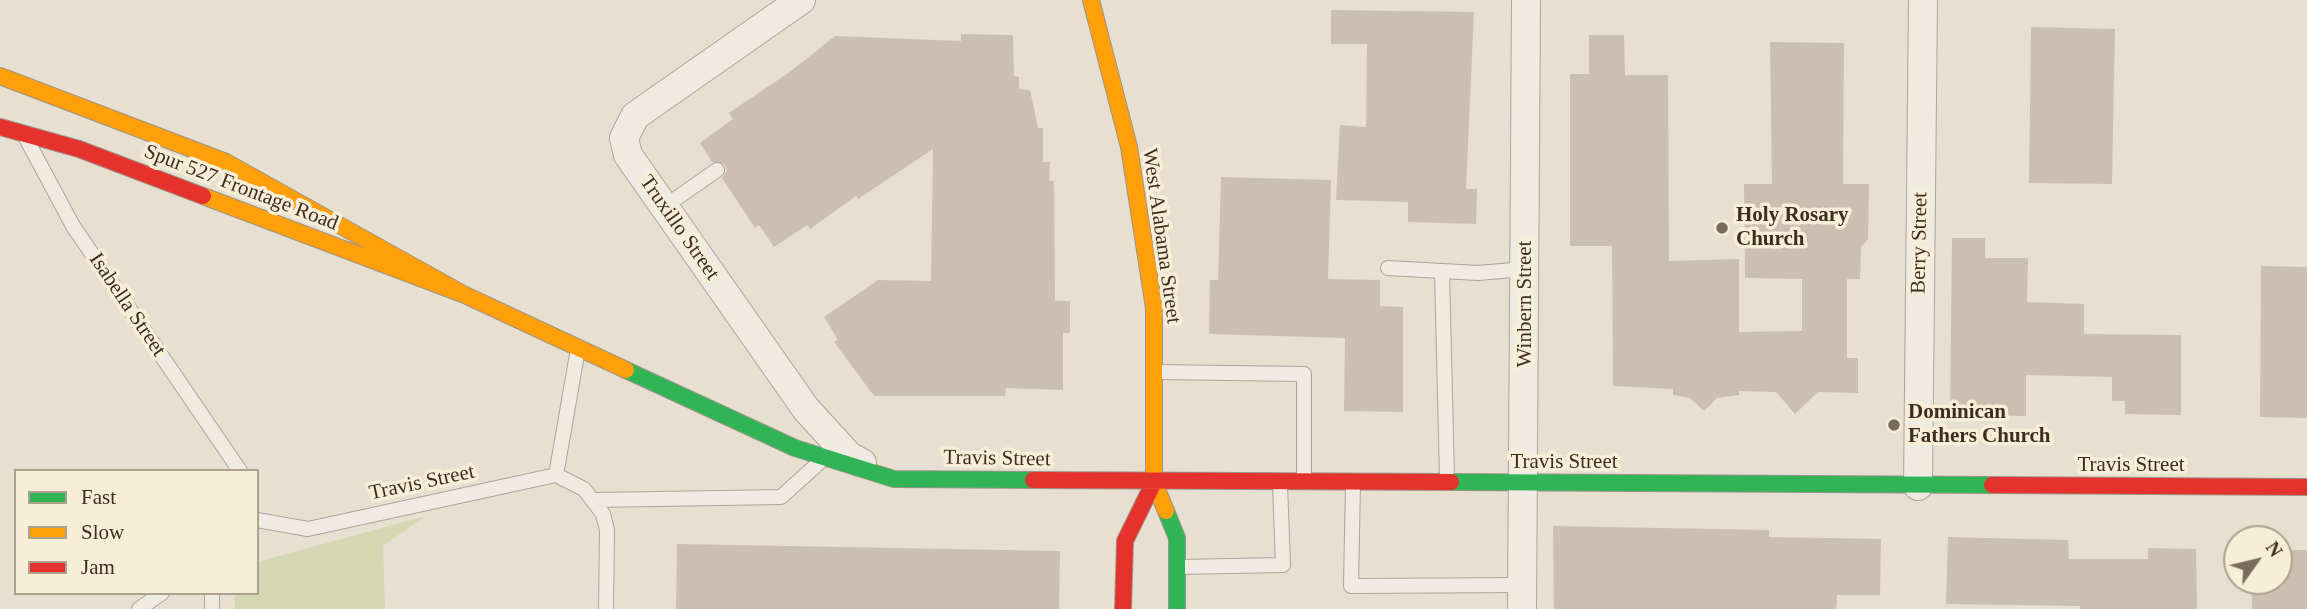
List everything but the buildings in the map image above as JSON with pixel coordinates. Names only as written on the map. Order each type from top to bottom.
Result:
[{"type":"main road","name":"West Alabama Street","points":[[1091,0],[1129,147],[1154,309],[1154,482]]},
{"type":"main road","points":[[0,76],[226,162],[465,295]]},
{"type":"main road","name":"Spur 527 Frontage Road","points":[[0,127],[92,154],[465,295]]},
{"type":"main road","name":"Travis Street","points":[[465,295],[795,449],[894,479],[2307,486]]},
{"type":"main road","points":[[1154,482],[1177,538],[1177,609]]},
{"type":"main road","points":[[1123,609],[1125,541],[1154,482]]},
{"type":"street","name":"Truxillo Street","points":[[801,0],[635,116],[628,124],[624,138],[628,155],[806,408],[849,456],[894,479]]},
{"type":"street","name":"Winbern Street","points":[[1522,597],[1526,0]]},
{"type":"street","name":"Berry Street","points":[[1918,486],[1923,0]]},
{"type":"lane","name":"Isabella Street","points":[[23,134],[73,226],[239,469]]},
{"type":"lane","points":[[664,207],[717,170]]},
{"type":"lane","points":[[1388,268],[1443,271],[1525,269]]},
{"type":"lane","points":[[1443,271],[1447,482]]},
{"type":"lane","points":[[578,348],[555,475],[571,481],[595,500],[607,530],[606,609]]},
{"type":"lane","points":[[1154,372],[1304,374],[1304,482]]},
{"type":"lane","points":[[595,500],[781,497],[824,458]]},
{"type":"lane","name":"Travis Street","points":[[259,520],[308,529],[555,475]]},
{"type":"lane","points":[[1177,567],[1283,565],[1280,482]]},
{"type":"lane","points":[[1353,482],[1351,586],[1522,597]]},
{"type":"lane","points":[[139,609],[159,595]]},
{"type":"green space","points":[[426,516],[383,546],[385,609],[235,609],[235,595],[259,595],[259,561]]},
{"type":"traffic: fast","points":[[626,370],[795,448],[894,479],[1033,480]]},
{"type":"traffic: fast","points":[[1451,482],[1992,485]]},
{"type":"traffic: fast","points":[[1166,511],[1177,538],[1177,609]]},
{"type":"traffic: slow","points":[[1091,0],[1129,147],[1154,308],[1154,482],[1166,511]]},
{"type":"traffic: slow","points":[[0,76],[226,162],[465,295]]},
{"type":"traffic: slow","points":[[203,196],[465,295],[626,370]]},
{"type":"traffic: jam","points":[[0,127],[79,149],[203,196]]},
{"type":"traffic: jam","points":[[1033,480],[1451,482]]},
{"type":"traffic: jam","points":[[1123,609],[1125,541],[1154,482]]},
{"type":"traffic: jam","points":[[1992,485],[2307,487]]},
{"type":"place","name":"Holy Rosary Church","points":[[1722,228]]},
{"type":"place","name":"Dominican Fathers Church","points":[[1894,425]]}]
